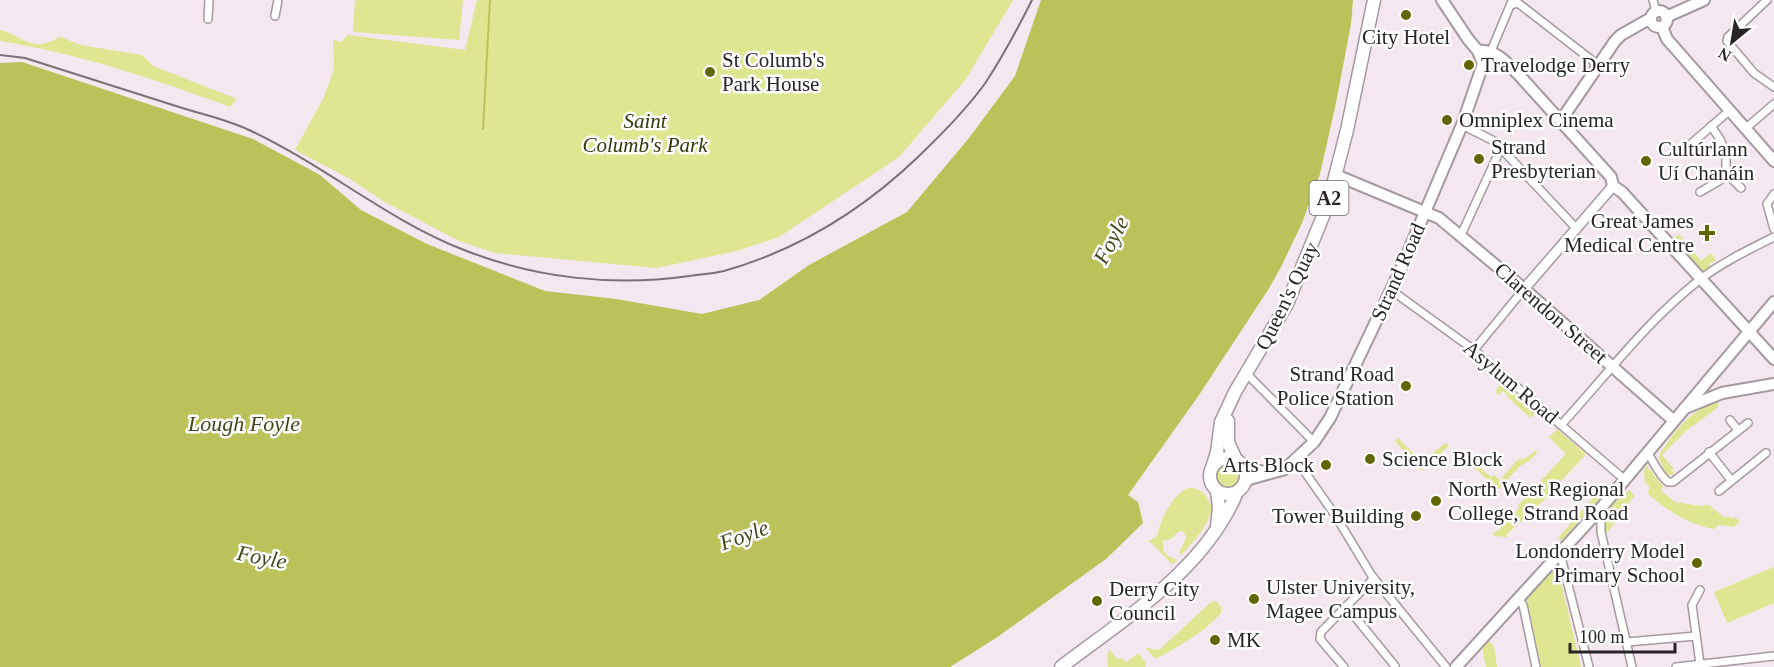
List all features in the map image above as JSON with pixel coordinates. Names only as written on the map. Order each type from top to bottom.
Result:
[{"type":"highway","name":"Queen's Quay","points":[[1213,465],[1221,422],[1291,296],[1316,237],[1336,175],[1374,0]]},
{"type":"highway","name":"Queen's Quay","points":[[1227,411],[1228,442],[1242,470]]},
{"type":"highway","points":[[1061,667],[1140,609],[1187,565],[1216,531],[1229,511],[1237,492],[1242,470],[1224,458],[1213,465]]},
{"type":"highway","name":"A2","points":[[1213,465],[1209,478],[1213,488],[1217,491],[1220,507],[1216,531]]},
{"type":"highway","points":[[1217,491],[1227,495],[1237,492]]},
{"type":"main road","points":[[1442,0],[1478,51],[1484,64],[1492,60],[1503,59]]},
{"type":"main road","points":[[1560,120],[1615,41],[1638,26],[1704,0]]},
{"type":"main road","points":[[1657,20],[1667,39],[1774,161]]},
{"type":"main road","points":[[1478,51],[1491,51],[1503,59],[1611,177],[1613,186],[1622,192],[1774,359]]},
{"type":"main road","name":"Strand Road","points":[[1242,470],[1276,473],[1285,469],[1314,442],[1330,418],[1391,290],[1462,125],[1484,64]]},
{"type":"main road","name":"Clarendon Street","points":[[1336,175],[1439,218],[1673,420]]},
{"type":"main road","points":[[1456,667],[1601,508],[1774,302]]},
{"type":"main road","points":[[1682,410],[1722,393],[1774,384]]},
{"type":"street","points":[[208,19],[209,0]]},
{"type":"street","points":[[275,16],[278,0]]},
{"type":"street","points":[[1653,0],[1657,20]]},
{"type":"street","points":[[1767,0],[1727,41],[1754,73],[1774,87]]},
{"type":"street","points":[[1491,51],[1512,2],[1518,3],[1598,65]]},
{"type":"street","points":[[1745,129],[1774,104]]},
{"type":"street","points":[[1699,153],[1692,143],[1729,111]]},
{"type":"street","points":[[1462,125],[1494,141],[1576,228]]},
{"type":"street","points":[[1700,192],[1719,181],[1726,173],[1726,153],[1711,126]]},
{"type":"street","points":[[1461,235],[1501,148]]},
{"type":"street","points":[[1726,173],[1741,188]]},
{"type":"street","points":[[1474,350],[1613,186]]},
{"type":"street","points":[[1774,194],[1769,198],[1767,209],[1774,229]]},
{"type":"street","points":[[1561,425],[1653,321],[1701,279],[1774,237]]},
{"type":"street","name":"Asylum Road","points":[[1391,290],[1474,350],[1625,480]]},
{"type":"street","points":[[1247,375],[1314,442]]},
{"type":"street","points":[[1730,420],[1738,430]]},
{"type":"street","points":[[1647,452],[1661,476],[1668,482],[1673,482],[1748,423]]},
{"type":"street","points":[[1709,452],[1731,480]]},
{"type":"street","points":[[1719,491],[1766,453]]},
{"type":"street","points":[[1295,458],[1335,514],[1374,578],[1446,667]]},
{"type":"street","points":[[1601,508],[1601,532],[1632,667]]},
{"type":"street","points":[[1557,555],[1562,561],[1589,667]]},
{"type":"street","points":[[1344,667],[1320,639],[1321,632],[1374,578]]},
{"type":"street","points":[[1700,590],[1692,605],[1700,664]]},
{"type":"street","points":[[1518,599],[1523,605],[1536,667]]},
{"type":"street","points":[[1346,606],[1395,666]]},
{"type":"street","points":[[1627,642],[1696,636]]},
{"type":"street","points":[[1677,667],[1774,656]]},
{"type":"green space","points":[[355,0],[463,0],[459,40],[353,32]]},
{"type":"green space","name":"Saint Columb's Park","points":[[477,0],[1013,0],[966,79],[899,157],[779,237],[737,251],[656,268],[495,253],[459,241],[383,201],[350,179],[295,150],[324,97],[334,68],[333,40],[341,42],[348,35],[465,50]]},
{"type":"green space","points":[[0,30],[37,44],[47,43],[61,37],[80,45],[142,55],[153,66],[237,99],[230,107],[117,68],[30,46],[0,41]]},
{"type":"green space","points":[[1679,234],[1701,261],[1711,253],[1716,260],[1709,264],[1711,267],[1704,272],[1701,271],[1674,238]]},
{"type":"green space","points":[[1501,380],[1536,412],[1531,418],[1503,391],[1499,395],[1495,391],[1500,386],[1497,384]]},
{"type":"green space","points":[[1717,401],[1719,405],[1716,409],[1687,430],[1662,455],[1674,469],[1673,475],[1666,475],[1659,458],[1660,453],[1691,416]]},
{"type":"green space","points":[[1557,429],[1586,454],[1542,502],[1507,534],[1507,537],[1495,536],[1492,534],[1500,529],[1519,508],[1518,505],[1566,454],[1549,437]]},
{"type":"green space","points":[[1398,438],[1422,462],[1445,443],[1449,446],[1421,471],[1395,441]]},
{"type":"green space","points":[[1536,450],[1537,453],[1521,465],[1499,489],[1458,454],[1461,451],[1491,477],[1494,475],[1500,480],[1517,460],[1526,458]]},
{"type":"green space","points":[[1227,465],[1232,466],[1238,472],[1238,482],[1232,488],[1227,489],[1222,488],[1216,482],[1215,477],[1216,472],[1222,466]]},
{"type":"green space","points":[[1646,465],[1663,486],[1661,491],[1675,502],[1709,505],[1724,517],[1733,519],[1735,517],[1740,522],[1733,527],[1719,525],[1714,529],[1679,516],[1648,494],[1649,486],[1645,483],[1644,471]]},
{"type":"green space","points":[[1606,483],[1610,487],[1561,541],[1558,538]]},
{"type":"green space","points":[[1188,488],[1204,493],[1212,508],[1200,533],[1181,555],[1179,553],[1186,538],[1184,532],[1179,531],[1170,540],[1163,540],[1163,550],[1168,556],[1177,560],[1172,564],[1149,541],[1157,536],[1172,502]]},
{"type":"green space","points":[[1630,490],[1634,496],[1609,531],[1605,533],[1603,523],[1606,513],[1618,499]]},
{"type":"green space","points":[[1774,567],[1774,603],[1727,623],[1714,592]]},
{"type":"green space","points":[[1552,569],[1558,569],[1581,667],[1540,667],[1526,596]]},
{"type":"green space","points":[[1216,601],[1221,607],[1221,613],[1190,639],[1155,659],[1146,648],[1159,650],[1211,602]]},
{"type":"green space","points":[[1488,640],[1494,647],[1497,667],[1486,667],[1482,647]]},
{"type":"green space","points":[[1110,650],[1117,659],[1122,658],[1126,663],[1138,653],[1146,667],[1108,667],[1107,654]]},
{"type":"water","name":"Lough Foyle","points":[[1041,0],[1353,0],[1351,24],[1320,174],[1302,223],[1268,290],[1199,395],[1128,495],[1138,502],[1143,523],[1106,559],[996,638],[950,667],[0,667],[0,63],[22,62],[253,139],[320,175],[361,210],[427,244],[545,291],[616,299],[702,314],[759,300],[809,265],[907,212],[969,138],[1015,76]]},
{"type":"waterway","points":[[483,129],[490,0]]},
{"type":"railway","points":[[0,55],[25,58],[240,126],[303,159],[436,238],[491,260],[575,278],[632,281],[724,271],[778,252],[853,210],[919,156],[971,102],[998,62],[1032,0]]},
{"type":"place","name":"City Hotel","points":[[1406,15]]},
{"type":"place","name":"Travelodge Derry","points":[[1469,65]]},
{"type":"place","name":"St Columb's Park House","points":[[710,72]]},
{"type":"place","name":"Omniplex Cinema","points":[[1447,120]]},
{"type":"place","name":"Strand Presbyterian","points":[[1479,159]]},
{"type":"place","name":"Cultúrlann Uí Chanáin","points":[[1646,161]]},
{"type":"place","name":"Great James Medical Centre","points":[[1707,233]]},
{"type":"place","name":"Strand Road Police Station","points":[[1406,386]]},
{"type":"place","name":"Science Block","points":[[1370,459]]},
{"type":"place","name":"Arts Block","points":[[1326,465]]},
{"type":"place","name":"North West Regional College, Strand Road","points":[[1436,501]]},
{"type":"place","name":"Tower Building","points":[[1416,516]]},
{"type":"place","name":"Londonderry Model Primary School","points":[[1697,563]]},
{"type":"place","name":"Ulster University, Magee Campus","points":[[1254,599]]},
{"type":"place","name":"Derry City Council","points":[[1097,601]]},
{"type":"place","name":"MK","points":[[1215,640]]},
{"type":"water label","name":"Foyle","points":[[1111,240]]},
{"type":"water label","name":"Foyle","points":[[744,535]]},
{"type":"water label","name":"Foyle","points":[[262,557]]}]
